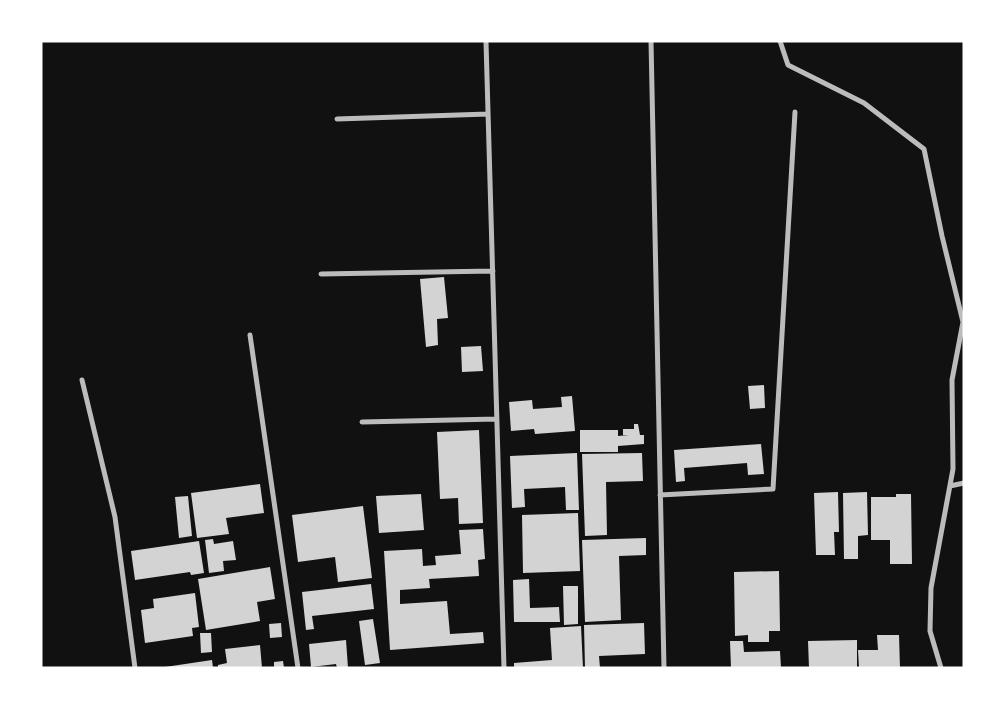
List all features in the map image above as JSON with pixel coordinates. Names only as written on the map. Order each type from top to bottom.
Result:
[{"type":"street","points":[[651,41],[664,668]]},
{"type":"street","points":[[780,41],[788,65],[864,103],[924,149],[942,236],[963,322],[952,380],[953,469],[931,588],[930,631],[941,668]]},
{"type":"street","points":[[486,42],[504,668]]},
{"type":"street","points":[[660,495],[773,488],[796,112]]},
{"type":"street","points":[[337,119],[488,114]]},
{"type":"street","points":[[321,274],[493,271]]},
{"type":"street","points":[[250,335],[298,668]]},
{"type":"street","points":[[82,380],[115,518],[135,668]]},
{"type":"street","points":[[362,422],[496,419]]},
{"type":"street","points":[[950,486],[964,483]]},
{"type":"building","points":[[444,277],[448,318],[437,319],[438,345],[426,347],[420,279]]},
{"type":"building","points":[[481,346],[483,371],[462,372],[461,347]]},
{"type":"building","points":[[764,385],[765,408],[750,409],[748,386]]},
{"type":"building","points":[[572,396],[575,431],[535,434],[534,429],[511,431],[509,402],[532,400],[533,409],[562,407],[561,397]]},
{"type":"building","points":[[634,424],[638,424],[640,435],[644,435],[644,444],[618,446],[618,452],[580,452],[580,430],[618,430],[618,436],[629,435],[623,435],[623,429],[634,429]]},
{"type":"building","points":[[479,430],[483,523],[459,524],[458,498],[440,499],[437,432]]},
{"type":"building","points":[[761,444],[764,474],[748,475],[747,463],[684,468],[685,481],[676,482],[674,450]]},
{"type":"building","points":[[577,453],[579,510],[566,510],[565,487],[524,489],[525,507],[512,508],[510,456]]},
{"type":"building","points":[[642,453],[643,481],[606,482],[607,535],[585,536],[582,454]]},
{"type":"building","points":[[260,484],[264,513],[226,518],[229,534],[197,538],[191,493]]},
{"type":"building","points":[[838,492],[839,532],[834,532],[835,555],[816,555],[814,493]]},
{"type":"building","points":[[867,492],[868,535],[858,536],[858,559],[844,559],[843,493]]},
{"type":"building","points":[[421,494],[424,530],[379,533],[376,496]]},
{"type":"building","points":[[896,494],[911,494],[912,564],[890,564],[890,540],[871,540],[871,497],[896,497]]},
{"type":"building","points":[[188,496],[192,536],[179,538],[175,497]]},
{"type":"building","points":[[363,506],[372,578],[338,582],[335,557],[298,562],[292,515]]},
{"type":"building","points":[[578,513],[580,571],[523,573],[522,515]]},
{"type":"building","points":[[483,529],[485,559],[478,560],[479,576],[429,579],[430,588],[400,590],[400,604],[447,601],[450,634],[483,632],[484,643],[390,650],[384,551],[422,549],[423,566],[436,565],[435,556],[461,554],[459,530]]},
{"type":"building","points":[[646,538],[646,555],[619,556],[621,620],[585,622],[582,540]]},
{"type":"building","points":[[213,539],[214,544],[233,541],[236,560],[223,561],[224,571],[209,573],[205,540]]},
{"type":"building","points":[[199,541],[204,573],[191,575],[190,572],[135,580],[131,551]]},
{"type":"building","points":[[270,567],[275,599],[257,602],[260,621],[206,630],[198,579]]},
{"type":"building","points":[[779,571],[780,631],[769,631],[769,642],[748,642],[748,635],[735,636],[734,572]]},
{"type":"building","points":[[529,579],[530,608],[559,607],[560,622],[514,622],[513,580]]},
{"type":"building","points":[[371,584],[374,609],[312,616],[314,629],[306,630],[302,592]]},
{"type":"building","points":[[563,586],[578,586],[578,624],[564,625]]},
{"type":"building","points":[[195,593],[199,627],[192,628],[193,636],[145,643],[141,610],[154,608],[153,599]]},
{"type":"building","points":[[373,619],[380,663],[365,665],[359,621]]},
{"type":"building","points":[[281,623],[282,637],[270,638],[269,624]]},
{"type":"building","points":[[644,623],[645,654],[599,656],[600,668],[585,668],[584,625]]},
{"type":"building","points":[[581,626],[583,668],[514,668],[514,663],[552,660],[550,628]]},
{"type":"building","points":[[200,633],[211,633],[212,652],[201,653]]},
{"type":"building","points":[[877,635],[899,635],[900,668],[859,668],[858,650],[878,650]]},
{"type":"building","points":[[346,640],[348,668],[337,668],[336,664],[311,667],[309,644]]},
{"type":"building","points":[[857,640],[857,668],[809,668],[808,641]]},
{"type":"building","points":[[730,641],[743,641],[744,652],[780,651],[781,668],[731,668]]},
{"type":"building","points":[[260,645],[262,668],[218,668],[218,665],[227,663],[225,649]]},
{"type":"building","points":[[212,660],[213,668],[165,668],[165,667]]},
{"type":"building","points":[[283,661],[284,668],[274,668],[274,662]]}]
